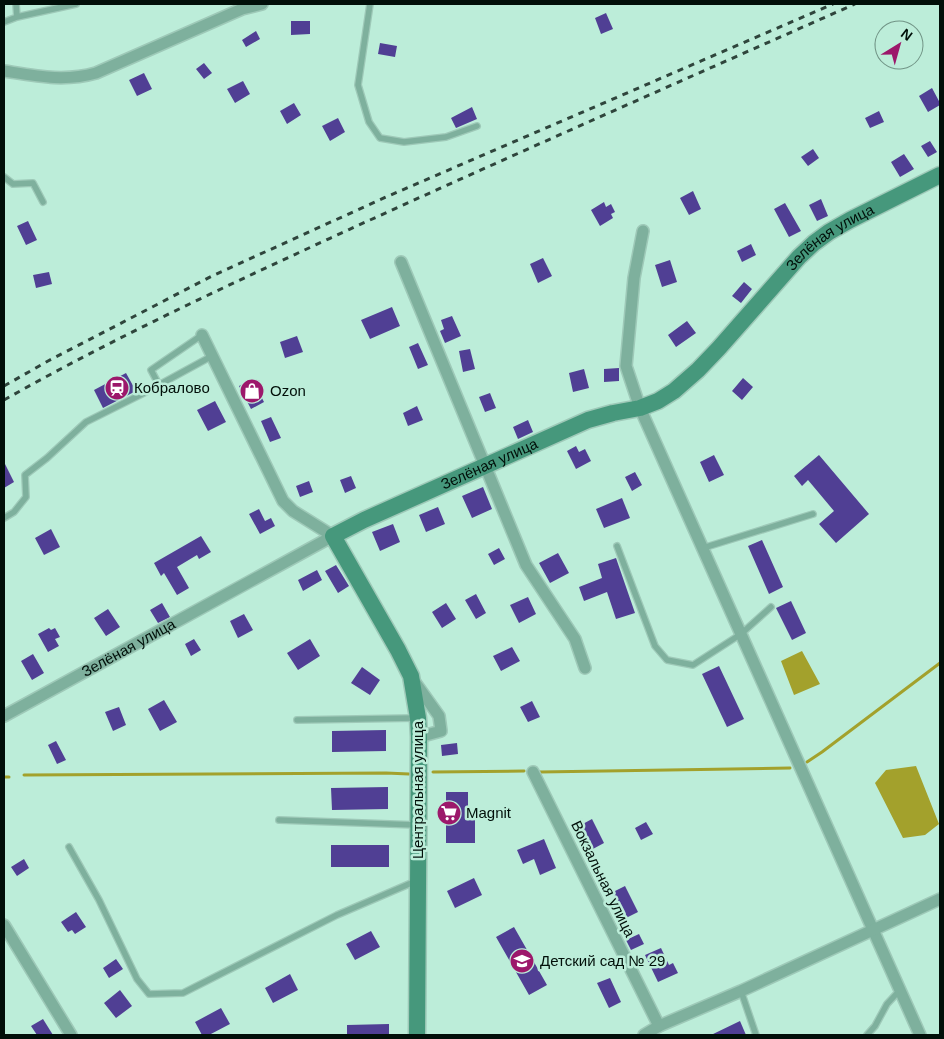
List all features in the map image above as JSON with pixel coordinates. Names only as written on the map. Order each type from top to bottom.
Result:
[{"type":"street","points":[[4,71],[52,78],[84,77],[96,74],[242,9],[262,4]]},
{"type":"street","name":"Зелёная улица","points":[[4,716],[364,520],[588,420],[640,408],[658,401],[674,391],[698,370],[799,257],[829,232],[940,175]]},
{"type":"street","points":[[643,231],[634,278],[626,366],[640,408],[920,1035]]},
{"type":"street","points":[[401,262],[526,565],[574,639],[586,668]]},
{"type":"street","points":[[202,335],[283,500],[293,511],[333,536]]},
{"type":"street","name":"Центральная улица","points":[[333,536],[411,676],[419,737],[417,1035]]},
{"type":"street","points":[[411,676],[439,716],[441,731],[419,737]]},
{"type":"street","name":"Вокзальная улица","points":[[533,772],[659,1026]]},
{"type":"street","points":[[644,1035],[659,1026],[741,991],[940,899]]},
{"type":"street","points":[[4,925],[71,1035]]},
{"type":"lane","points":[[16,4],[17,17]]},
{"type":"lane","points":[[4,22],[17,17],[76,4]]},
{"type":"lane","points":[[370,4],[358,85],[369,122],[380,138],[404,142],[446,137],[477,126]]},
{"type":"lane","points":[[4,177],[13,184],[34,183],[43,202]]},
{"type":"lane","points":[[159,385],[151,370],[202,335]]},
{"type":"lane","points":[[4,518],[14,512],[26,497],[26,475],[86,422],[212,356]]},
{"type":"lane","points":[[703,548],[813,514]]},
{"type":"lane","points":[[617,546],[655,646],[667,660],[693,665],[741,634],[771,607]]},
{"type":"lane","points":[[297,720],[418,718]]},
{"type":"lane","points":[[279,820],[418,825]]},
{"type":"lane","points":[[69,847],[99,900],[137,979],[149,994],[183,993],[337,915],[418,880]]},
{"type":"lane","points":[[867,1035],[876,1026],[887,1004],[900,990]]},
{"type":"lane","points":[[741,991],[756,1035]]},
{"type":"shaded area","points":[[802,651],[820,684],[794,695],[781,661]]},
{"type":"shaded area","points":[[916,766],[939,824],[925,835],[903,838],[875,783],[886,770]]},
{"type":"building","points":[[606,13],[613,29],[601,34],[595,18]]},
{"type":"building","points":[[291,21],[310,21],[310,34],[291,35]]},
{"type":"building","points":[[256,31],[260,39],[246,47],[242,40]]},
{"type":"building","points":[[380,43],[397,46],[395,57],[378,54]]},
{"type":"building","points":[[204,63],[212,73],[204,79],[196,69]]},
{"type":"building","points":[[144,73],[152,89],[137,96],[129,80]]},
{"type":"building","points":[[243,81],[250,94],[235,103],[227,89]]},
{"type":"building","points":[[932,88],[940,105],[928,112],[919,96]]},
{"type":"building","points":[[294,103],[301,115],[287,124],[280,111]]},
{"type":"building","points":[[472,107],[477,119],[456,128],[451,118]]},
{"type":"building","points":[[879,111],[884,122],[870,128],[865,118]]},
{"type":"building","points":[[338,118],[345,132],[330,141],[322,126]]},
{"type":"building","points":[[930,141],[937,152],[928,157],[921,146]]},
{"type":"building","points":[[813,149],[819,158],[808,166],[801,157]]},
{"type":"building","points":[[904,154],[914,169],[900,177],[891,162]]},
{"type":"building","points":[[693,191],[701,209],[689,215],[680,198]]},
{"type":"building","points":[[821,199],[828,216],[817,221],[809,205]]},
{"type":"building","points":[[604,202],[606,207],[611,204],[615,212],[611,214],[613,218],[600,226],[591,210]]},
{"type":"building","points":[[785,203],[801,231],[789,237],[774,209]]},
{"type":"building","points":[[28,221],[37,240],[26,245],[17,226]]},
{"type":"building","points":[[751,244],[756,255],[742,262],[737,251]]},
{"type":"building","points":[[543,258],[552,276],[538,283],[530,264]]},
{"type":"building","points":[[670,260],[677,282],[662,287],[655,265]]},
{"type":"building","points":[[49,272],[52,284],[36,288],[33,275]]},
{"type":"building","points":[[744,282],[752,289],[741,303],[732,296]]},
{"type":"building","points":[[392,307],[400,326],[370,339],[361,320]]},
{"type":"building","points":[[452,316],[461,336],[445,343],[440,331],[444,329],[441,320]]},
{"type":"building","points":[[687,321],[696,333],[676,347],[668,335]]},
{"type":"building","points":[[297,336],[303,352],[285,358],[280,342]]},
{"type":"building","points":[[418,343],[428,365],[418,369],[409,347]]},
{"type":"building","points":[[470,349],[475,369],[463,372],[459,351]]},
{"type":"building","points":[[619,368],[619,381],[604,382],[604,369]]},
{"type":"building","points":[[584,369],[589,388],[573,392],[569,373]]},
{"type":"building","points":[[126,373],[136,391],[103,408],[94,390]]},
{"type":"building","points":[[743,378],[753,387],[742,400],[732,391]]},
{"type":"building","points":[[252,379],[264,402],[251,409],[239,386]]},
{"type":"building","points":[[490,393],[496,408],[485,412],[479,397]]},
{"type":"building","points":[[215,401],[226,422],[208,431],[197,410]]},
{"type":"building","points":[[417,406],[423,420],[408,426],[403,413]]},
{"type":"building","points":[[271,417],[281,438],[270,442],[261,421]]},
{"type":"building","points":[[528,420],[533,432],[518,439],[513,427]]},
{"type":"building","points":[[576,446],[579,452],[585,449],[591,461],[576,469],[567,451]]},
{"type":"building","points":[[714,455],[724,475],[709,482],[700,462]]},
{"type":"building","points":[[819,455],[869,514],[836,543],[819,524],[834,511],[808,480],[802,486],[794,476]]},
{"type":"building","points":[[4,462],[14,482],[4,488]]},
{"type":"building","points":[[635,472],[642,485],[632,491],[625,477]]},
{"type":"building","points":[[351,476],[356,488],[345,493],[340,480]]},
{"type":"building","points":[[309,481],[313,492],[300,497],[296,486]]},
{"type":"building","points":[[483,487],[492,509],[472,518],[462,496]]},
{"type":"building","points":[[622,498],[630,518],[604,528],[596,509]]},
{"type":"building","points":[[438,507],[445,524],[426,532],[419,515]]},
{"type":"building","points":[[259,509],[265,521],[271,518],[275,526],[260,534],[249,514]]},
{"type":"building","points":[[393,524],[400,542],[380,551],[372,532]]},
{"type":"building","points":[[51,529],[60,547],[44,555],[35,538]]},
{"type":"building","points":[[201,536],[211,552],[199,559],[197,555],[177,567],[189,588],[177,595],[164,573],[161,576],[154,563]]},
{"type":"building","points":[[762,540],[783,587],[769,594],[748,546]]},
{"type":"building","points":[[499,548],[505,559],[494,565],[488,554]]},
{"type":"building","points":[[558,553],[569,573],[550,583],[539,563]]},
{"type":"building","points":[[616,558],[635,613],[616,619],[607,592],[584,601],[579,587],[602,578],[598,564]]},
{"type":"building","points":[[336,565],[349,586],[338,593],[325,571]]},
{"type":"building","points":[[317,570],[322,580],[303,591],[298,580]]},
{"type":"building","points":[[476,594],[486,613],[476,619],[465,600]]},
{"type":"building","points":[[528,597],[536,614],[519,623],[510,605]]},
{"type":"building","points":[[791,601],[806,633],[792,640],[776,608]]},
{"type":"building","points":[[162,603],[170,617],[158,623],[150,610]]},
{"type":"building","points":[[446,603],[456,619],[442,628],[432,612]]},
{"type":"building","points":[[108,609],[120,627],[106,636],[94,618]]},
{"type":"building","points":[[244,614],[253,630],[238,638],[230,621]]},
{"type":"building","points":[[49,628],[51,630],[55,628],[60,637],[55,639],[59,646],[48,652],[38,634]]},
{"type":"building","points":[[194,639],[201,650],[191,656],[185,644]]},
{"type":"building","points":[[310,639],[320,656],[298,670],[287,653]]},
{"type":"building","points":[[512,647],[520,661],[501,671],[493,656]]},
{"type":"building","points":[[33,654],[44,673],[32,680],[21,661]]},
{"type":"building","points":[[719,666],[744,719],[727,727],[702,674]]},
{"type":"building","points":[[362,667],[380,680],[370,695],[351,683]]},
{"type":"building","points":[[164,700],[177,722],[160,731],[148,709]]},
{"type":"building","points":[[532,701],[540,717],[528,722],[520,707]]},
{"type":"building","points":[[119,707],[126,725],[113,731],[105,712]]},
{"type":"building","points":[[386,730],[386,751],[332,752],[332,731]]},
{"type":"building","points":[[56,741],[66,760],[57,764],[48,745]]},
{"type":"building","points":[[457,743],[458,754],[442,756],[441,745]]},
{"type":"building","points":[[388,787],[388,809],[332,810],[331,788]]},
{"type":"building","points":[[446,792],[468,792],[468,819],[475,819],[475,843],[446,843]]},
{"type":"building","points":[[592,819],[604,843],[591,850],[579,826]]},
{"type":"building","points":[[646,822],[653,834],[641,840],[635,828]]},
{"type":"building","points":[[544,839],[556,868],[540,875],[534,859],[523,864],[517,850]]},
{"type":"building","points":[[331,845],[389,845],[389,867],[331,867]]},
{"type":"building","points":[[24,859],[29,868],[17,876],[11,867]]},
{"type":"building","points":[[474,878],[482,895],[455,908],[447,891]]},
{"type":"building","points":[[625,886],[638,912],[626,918],[613,892]]},
{"type":"building","points":[[76,912],[86,927],[75,934],[72,930],[68,932],[61,922]]},
{"type":"building","name":"Детский сад № 29","points":[[514,927],[547,985],[529,995],[496,937]]},
{"type":"building","points":[[371,931],[380,947],[355,960],[346,944]]},
{"type":"building","points":[[639,934],[644,944],[631,950],[626,940]]},
{"type":"building","points":[[661,948],[669,965],[673,963],[678,973],[658,982],[645,955]]},
{"type":"building","points":[[116,959],[123,969],[109,978],[103,968]]},
{"type":"building","points":[[290,974],[298,990],[273,1003],[265,988]]},
{"type":"building","points":[[610,978],[621,1002],[609,1008],[597,983]]},
{"type":"building","points":[[120,990],[132,1006],[116,1018],[104,1003]]},
{"type":"building","points":[[221,1008],[230,1024],[209,1035],[202,1035],[195,1022]]},
{"type":"building","points":[[43,1019],[53,1035],[37,1035],[31,1026]]},
{"type":"building","points":[[740,1021],[746,1035],[711,1035]]},
{"type":"building","points":[[389,1024],[389,1035],[347,1035],[347,1025]]},
{"type":"waterway","points":[[807,762],[940,663]]},
{"type":"waterway","points":[[540,772],[790,768]]},
{"type":"waterway","points":[[433,772],[524,771]]},
{"type":"waterway","points":[[24,775],[409,774]]},
{"type":"waterway","points":[[4,777],[9,777]]},
{"type":"railway","points":[[4,386],[48,361],[212,276],[386,197],[833,4]]},
{"type":"railway","points":[[4,400],[91,353],[269,266],[855,4]]},
{"type":"place","name":"Кобралово","points":[[117,388]]},
{"type":"place","name":"Ozon","points":[[252,391]]},
{"type":"place","name":"Magnit","points":[[449,813]]},
{"type":"place","name":"Детский сад № 29","points":[[522,961]]}]
